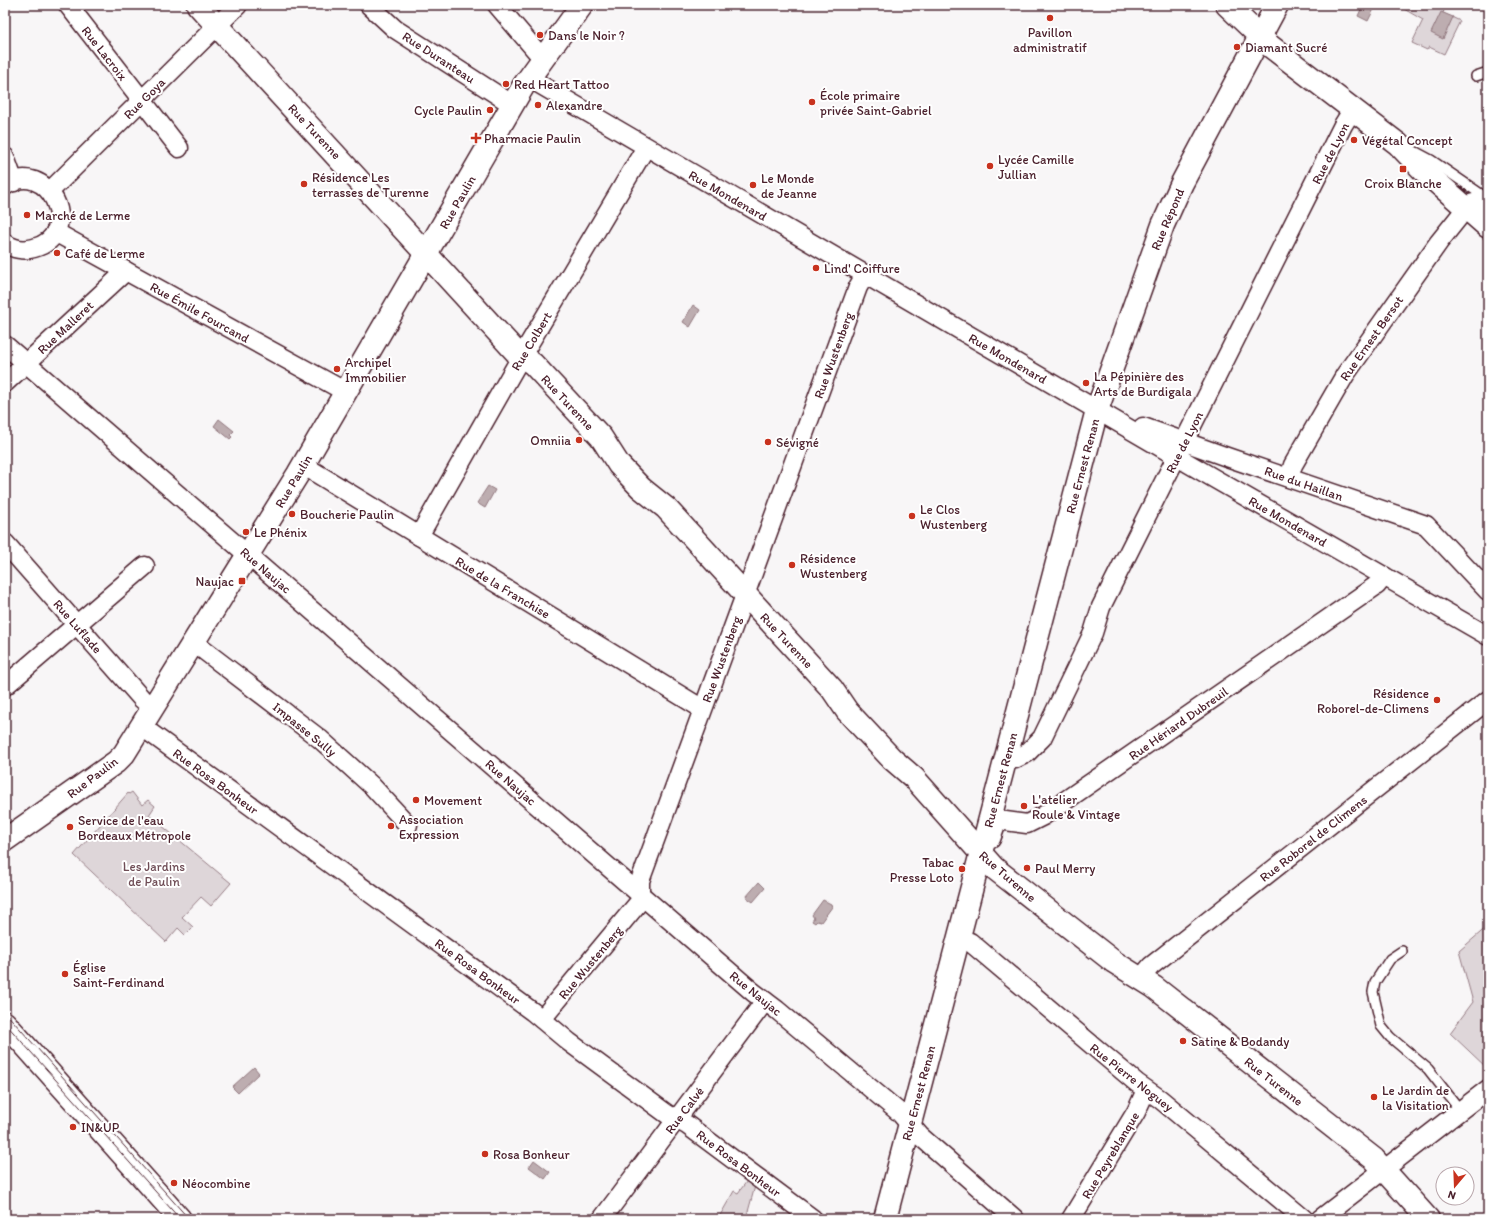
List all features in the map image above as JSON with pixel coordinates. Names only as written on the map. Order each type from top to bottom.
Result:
[{"type":"street","name":"Rue Lacroix","points":[[68,5],[179,148]]},
{"type":"street","name":"Rue Turenne","points":[[198,5],[427,252],[516,352],[532,364],[601,437],[619,465],[641,488],[666,508],[832,689],[847,711],[892,759],[914,778],[983,857],[1114,962],[1154,987],[1374,1160],[1428,1219]]},
{"type":"street","name":"Rue Goya","points":[[50,191],[238,5]]},
{"type":"street","name":"Rue Duranteau","points":[[369,5],[395,29],[513,105]]},
{"type":"street","points":[[497,5],[543,59]]},
{"type":"street","name":"Rue Paulin","points":[[5,840],[116,762],[124,754],[303,465],[513,105],[543,59],[582,5]]},
{"type":"street","points":[[1227,5],[1260,37],[1398,144],[1424,171],[1478,206],[1488,227]]},
{"type":"street","name":"Rue Répond","points":[[1097,410],[1163,224],[1182,183],[1277,5]]},
{"type":"street","name":"Rue Mondenard","points":[[530,78],[1097,410],[1181,449],[1384,576],[1488,636]]},
{"type":"street","name":"Rue de Lyon","points":[[1005,760],[1015,759],[1028,753],[1042,738],[1093,633],[1101,607],[1343,125],[1353,109]]},
{"type":"street","name":"Rue Colbert","points":[[419,536],[522,356],[646,147]]},
{"type":"street","points":[[5,157],[9,184],[24,180],[33,181],[42,185],[50,191],[56,200],[59,211],[59,222],[55,232],[48,241],[29,249],[18,249],[5,243]]},
{"type":"street","name":"Rue Ernest Bersot","points":[[1289,478],[1293,465],[1345,375],[1439,242],[1478,206]]},
{"type":"street","name":"Rue Émile Fourcand","points":[[55,232],[346,392]]},
{"type":"street","name":"Rue Malleret","points":[[5,383],[126,271]]},
{"type":"street","name":"Rue Wustenberg","points":[[542,1019],[638,906],[641,896],[640,880],[744,594],[858,287],[865,274]]},
{"type":"street","name":"Rue Naujac","points":[[5,345],[641,896],[900,1113],[920,1136],[1015,1219]]},
{"type":"street","name":"Rue Ernest Renan","points":[[885,1219],[958,938],[994,818],[1005,760],[1097,410]]},
{"type":"street","name":"Rue du Haillan","points":[[1181,449],[1289,478],[1426,525],[1488,591]]},
{"type":"street","name":"Rue de la Franchise","points":[[303,465],[703,708]]},
{"type":"street","name":"Rue Luflade","points":[[5,543],[146,705],[152,708]]},
{"type":"street","points":[[5,686],[145,566]]},
{"type":"street","name":"Rue Hériard Dubreuil","points":[[994,818],[1027,824],[1043,816],[1370,589],[1384,576]]},
{"type":"street","name":"Impasse Sully","points":[[193,642],[320,739],[372,786],[408,825]]},
{"type":"street","name":"Rue Roborel de Climens","points":[[1140,979],[1151,966],[1488,700]]},
{"type":"street","name":"Rue Rosa Bonheur","points":[[141,726],[542,1019],[569,1042],[693,1130],[813,1219]]},
{"type":"street","name":"Rue Pierre Noguey","points":[[958,938],[970,942],[1146,1090],[1166,1104],[1304,1219]]},
{"type":"street","name":"Rue Calvé","points":[[602,1219],[765,1001]]},
{"type":"street","points":[[5,1023],[180,1219]]},
{"type":"street","points":[[1320,1219],[1488,1089]]},
{"type":"street","name":"Rue Peyreblanque","points":[[1071,1219],[1136,1112],[1146,1090]]},
{"type":"lane","points":[[1476,76],[1488,72]]},
{"type":"lane","points":[[1398,144],[1431,160],[1488,200]]},
{"type":"lane","points":[[1402,951],[1390,959],[1374,982],[1373,992],[1381,1026],[1390,1037],[1428,1069],[1460,1110]]},
{"type":"green space","points":[[1397,5],[1446,5],[1443,13],[1460,21],[1444,54],[1429,47],[1427,50],[1412,43],[1423,20]]},
{"type":"green space","name":"Les Jardins de Paulin","points":[[132,792],[142,805],[148,800],[155,806],[149,815],[231,883],[211,906],[201,897],[182,917],[193,927],[185,935],[178,928],[166,942],[74,855],[128,793],[129,794]]},
{"type":"green space","points":[[1488,926],[1488,1069],[1450,1033],[1473,1002],[1459,951]]},
{"type":"green space","points":[[747,1181],[755,1186],[746,1219],[718,1219],[734,1191],[738,1193]]},
{"type":"shaded area","points":[[1363,5],[1376,5],[1368,21],[1358,16]]},
{"type":"shaded area","points":[[1441,12],[1453,17],[1443,39],[1431,33]]},
{"type":"shaded area","points":[[693,305],[700,310],[690,327],[683,322]]},
{"type":"shaded area","points":[[219,419],[234,431],[230,435],[232,437],[230,439],[214,426]]},
{"type":"shaded area","points":[[488,486],[495,490],[485,508],[477,503]]},
{"type":"shaded area","points":[[759,882],[765,888],[753,902],[746,897]]},
{"type":"shaded area","points":[[823,900],[831,904],[832,907],[821,922],[817,921],[815,923],[812,921],[814,918],[812,915]]},
{"type":"shaded area","points":[[254,1067],[259,1073],[238,1093],[232,1087]]},
{"type":"shaded area","points":[[534,1160],[550,1172],[545,1179],[529,1167]]},
{"type":"tram line","points":[[5,1012],[189,1219]]},
{"type":"tram line","points":[[5,1023],[180,1219]]},
{"type":"place","name":"Pavillon administratif","points":[[1050,18]]},
{"type":"place","name":"Dans le Noir ?","points":[[540,35]]},
{"type":"place","name":"Diamant Sucré","points":[[1237,47]]},
{"type":"place","name":"Red Heart Tattoo","points":[[506,84]]},
{"type":"place","name":"École primaire privée Saint-Gabriel","points":[[812,102]]},
{"type":"place","name":"Alexandre","points":[[538,105]]},
{"type":"place","name":"Cycle Paulin","points":[[490,110]]},
{"type":"place","name":"Pharmacie Paulin","points":[[476,138]]},
{"type":"place","name":"Végétal Concept","points":[[1354,140]]},
{"type":"place","name":"Lycée Camille Jullian","points":[[990,166]]},
{"type":"place","name":"Croix Blanche","points":[[1403,169]]},
{"type":"place","name":"Résidence Les terrasses de Turenne","points":[[304,184]]},
{"type":"place","name":"Le Monde de Jeanne","points":[[753,185]]},
{"type":"place","name":"Marché de Lerme","points":[[27,215]]},
{"type":"place","name":"Café de Lerme","points":[[57,253]]},
{"type":"place","name":"Lind' Coiffure","points":[[816,268]]},
{"type":"place","name":"Archipel Immobilier","points":[[337,369]]},
{"type":"place","name":"La Pépinière des Arts de Burdigala","points":[[1086,383]]},
{"type":"place","name":"Omniia","points":[[579,440]]},
{"type":"place","name":"Sévigné","points":[[768,442]]},
{"type":"place","name":"Boucherie Paulin","points":[[292,514]]},
{"type":"place","name":"Le Clos Wustenberg","points":[[912,516]]},
{"type":"place","name":"Le Phénix","points":[[246,532]]},
{"type":"place","name":"Résidence Wustenberg","points":[[792,565]]},
{"type":"place","name":"Naujac","points":[[242,581]]},
{"type":"place","name":"Résidence Roborel-de-Climens","points":[[1437,700]]},
{"type":"place","name":"Movement","points":[[416,800]]},
{"type":"place","name":"L'atelier Roule & Vintage","points":[[1024,806]]},
{"type":"place","name":"Association Expression","points":[[391,826]]},
{"type":"place","name":"Service de l'eau Bordeaux Métropole","points":[[70,827]]},
{"type":"place","name":"Paul Merry","points":[[1027,868]]},
{"type":"place","name":"Tabac Presse Loto","points":[[962,869]]},
{"type":"place","name":"Église Saint-Ferdinand","points":[[65,974]]},
{"type":"place","name":"Satine & Bodandy","points":[[1183,1041]]},
{"type":"place","name":"Le Jardin de la Visitation","points":[[1374,1097]]},
{"type":"place","name":"IN&UP","points":[[73,1127]]},
{"type":"place","name":"Rosa Bonheur","points":[[485,1154]]},
{"type":"place","name":"Néocombine","points":[[174,1183]]}]
